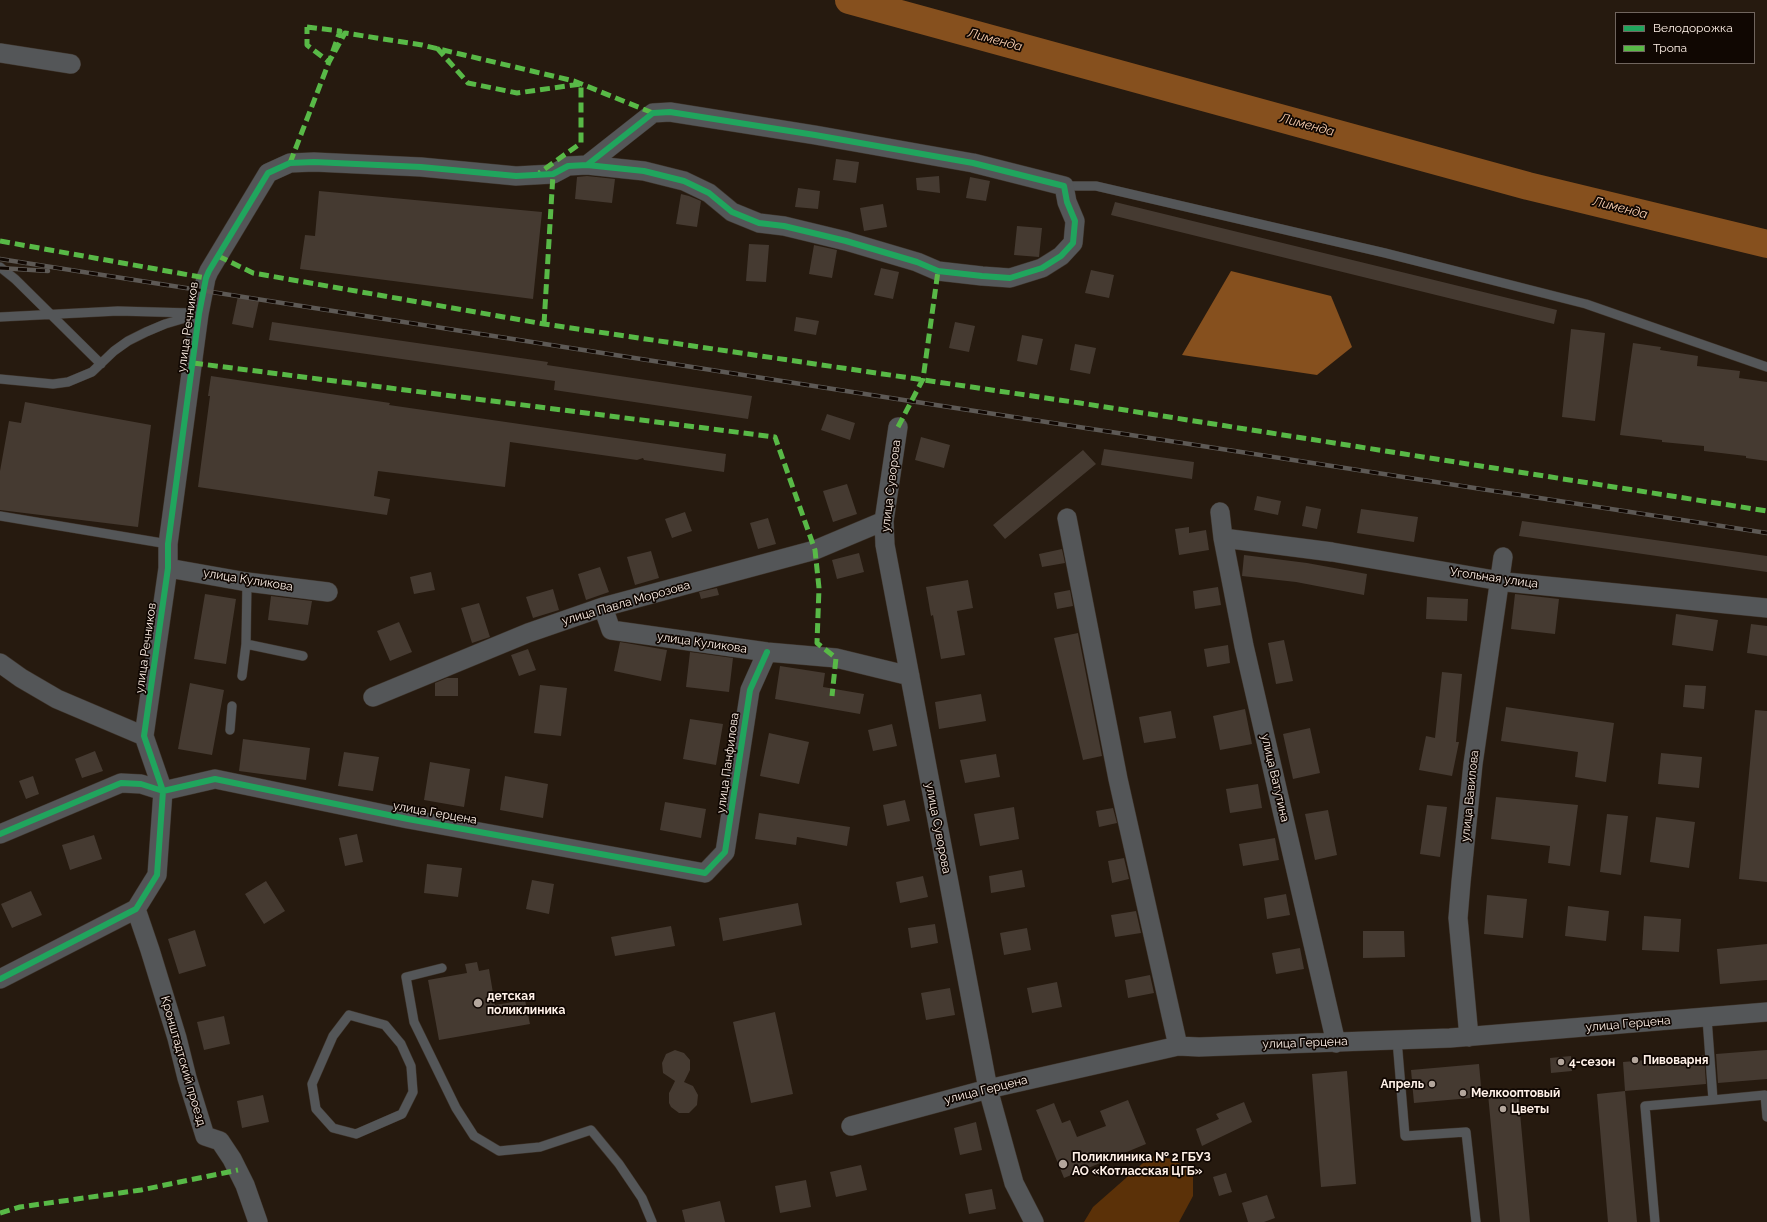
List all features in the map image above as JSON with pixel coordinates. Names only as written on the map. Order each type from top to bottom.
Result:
[{"type":"street","points":[[0,53],[71,64]]},
{"type":"street","points":[[587,165],[652,113],[670,112],[815,135],[973,163],[1064,186]]},
{"type":"street","name":"улица Речников","points":[[136,909],[157,875],[163,791],[144,736],[168,568],[168,544],[199,314],[206,278],[228,236],[268,174],[290,163],[359,164],[471,171],[516,176],[553,174],[568,166],[587,165],[644,171],[684,181],[709,193],[732,212],[758,223],[784,226],[846,241],[917,262],[938,271],[1010,278],[1042,268],[1061,256],[1073,243],[1075,220],[1067,202],[1064,186]]},
{"type":"street","name":"улица Суворова","points":[[898,427],[884,521],[885,545],[988,1089],[1014,1182],[1034,1222]]},
{"type":"street","name":"улица Ватутина","points":[[1220,512],[1223,538],[1244,646],[1336,1042]]},
{"type":"street","points":[[1067,518],[1118,779],[1178,1046]]},
{"type":"street","name":"улица Павла Морозова","points":[[373,696],[528,633],[603,607],[815,550],[884,521]]},
{"type":"street","name":"Угольная улица","points":[[1223,538],[1332,552],[1499,580],[1767,608]]},
{"type":"street","name":"улица Вавилова","points":[[1469,1037],[1458,918],[1460,882],[1473,764],[1503,557]]},
{"type":"street","name":"улица Куликова","points":[[168,568],[247,582],[328,592]]},
{"type":"street","name":"улица Куликова","points":[[603,607],[611,630],[767,652],[836,658],[910,676]]},
{"type":"street","name":"улица Панфилова","points":[[705,873],[725,852],[750,690],[767,652]]},
{"type":"street","points":[[0,663],[21,678],[57,699],[144,736]]},
{"type":"street","name":"улица Герцена","points":[[163,791],[215,779],[408,819],[705,873]]},
{"type":"street","points":[[0,834],[121,783],[141,784],[163,791]]},
{"type":"street","points":[[0,979],[136,909]]},
{"type":"street","name":"Кронштадтский проезд","points":[[136,909],[177,1038],[188,1084],[205,1136],[220,1141],[232,1159],[245,1185],[258,1222]]},
{"type":"street","name":"улица Герцена","points":[[851,1126],[988,1089],[1178,1046],[1469,1037],[1767,1012]]},
{"type":"lane","points":[[1064,186],[1103,187],[1385,253],[1578,302],[1767,367]]},
{"type":"lane","points":[[0,267],[15,279],[101,364]]},
{"type":"lane","points":[[0,317],[118,311],[199,314]]},
{"type":"lane","points":[[0,379],[53,384],[68,382],[86,375],[128,341],[165,324],[199,314]]},
{"type":"lane","points":[[0,516],[168,544]]},
{"type":"lane","points":[[242,676],[246,644],[247,582]]},
{"type":"lane","points":[[246,644],[303,656]]},
{"type":"lane","points":[[230,730],[232,706]]},
{"type":"lane","points":[[442,968],[406,977],[414,1022],[456,1108],[474,1136],[499,1151],[540,1147],[591,1130],[619,1164],[642,1198],[652,1222]]},
{"type":"lane","points":[[349,1015],[386,1025],[401,1044],[411,1066],[413,1092],[402,1114],[356,1134],[333,1128],[316,1109],[312,1084],[333,1036],[349,1015]]},
{"type":"lane","points":[[1707,1018],[1713,1100]]},
{"type":"lane","points":[[1398,1040],[1405,1136],[1466,1132],[1476,1222]]},
{"type":"lane","points":[[1654,1222],[1645,1106],[1765,1095],[1767,1117]]},
{"type":"shaded area","points":[[1231,271],[1331,296],[1352,347],[1317,375],[1182,355]]},
{"type":"shaded area","points":[[1151,1156],[1172,1159],[1193,1172],[1193,1196],[1179,1222],[1084,1222],[1093,1207]]},
{"type":"building","points":[[836,159],[859,162],[856,183],[833,180]]},
{"type":"building","points":[[587,176],[615,179],[612,203],[575,199],[577,177]]},
{"type":"building","points":[[939,176],[940,193],[917,190],[916,178]]},
{"type":"building","points":[[970,177],[990,181],[986,201],[966,198]]},
{"type":"building","points":[[798,188],[820,191],[818,209],[795,207]]},
{"type":"building","points":[[319,191],[542,212],[533,299],[300,269],[305,235],[315,236]]},
{"type":"building","points":[[681,194],[701,201],[697,227],[676,224]]},
{"type":"building","points":[[1115,202],[1557,310],[1554,324],[1111,215]]},
{"type":"building","points":[[883,204],[887,227],[864,231],[860,208]]},
{"type":"building","points":[[1017,226],[1042,228],[1039,257],[1014,255]]},
{"type":"building","points":[[749,244],[769,245],[766,282],[746,281]]},
{"type":"building","points":[[814,245],[837,250],[832,278],[809,274]]},
{"type":"building","points":[[881,268],[899,272],[893,299],[874,295]]},
{"type":"building","points":[[1091,270],[1114,275],[1109,298],[1085,293]]},
{"type":"building","points":[[238,296],[259,301],[253,328],[232,324]]},
{"type":"building","points":[[796,317],[819,321],[816,335],[794,331]]},
{"type":"building","points":[[272,322],[548,362],[547,365],[752,396],[748,419],[554,390],[555,381],[269,340]]},
{"type":"building","points":[[955,322],[975,326],[969,352],[949,348]]},
{"type":"building","points":[[1571,329],[1605,333],[1595,421],[1562,417]]},
{"type":"building","points":[[1022,335],[1043,339],[1037,365],[1017,361]]},
{"type":"building","points":[[1633,343],[1661,347],[1660,350],[1698,356],[1697,366],[1740,371],[1739,378],[1767,382],[1767,461],[1746,458],[1746,456],[1704,451],[1704,446],[1662,442],[1662,440],[1620,435]]},
{"type":"building","points":[[1075,344],[1096,348],[1090,374],[1070,370]]},
{"type":"building","points":[[211,376],[390,403],[389,405],[726,454],[724,472],[644,460],[643,458],[637,460],[510,442],[505,487],[378,471],[374,496],[390,499],[387,515],[198,487],[210,396],[208,396]]},
{"type":"building","points":[[25,402],[151,425],[138,527],[0,510],[0,471],[9,421],[21,423]]},
{"type":"building","points":[[827,414],[855,423],[850,440],[821,430]]},
{"type":"building","points":[[921,437],[950,445],[944,468],[915,460]]},
{"type":"building","points":[[1104,449],[1194,462],[1192,479],[1101,465]]},
{"type":"building","points":[[1083,450],[1096,464],[1005,539],[993,525]]},
{"type":"building","points":[[847,484],[857,514],[833,522],[823,491]]},
{"type":"building","points":[[1257,496],[1281,501],[1278,515],[1254,510]]},
{"type":"building","points":[[1306,506],[1321,509],[1317,529],[1302,526]]},
{"type":"building","points":[[1361,509],[1418,517],[1414,542],[1357,533]]},
{"type":"building","points":[[685,512],[692,531],[672,538],[665,519]]},
{"type":"building","points":[[768,518],[776,544],[758,549],[750,523]]},
{"type":"building","points":[[1522,521],[1767,556],[1767,572],[1519,536]]},
{"type":"building","points":[[1189,527],[1189,533],[1206,530],[1209,550],[1179,555],[1175,529]]},
{"type":"building","points":[[1062,549],[1065,563],[1042,567],[1039,554]]},
{"type":"building","points":[[651,551],[659,578],[635,585],[627,557]]},
{"type":"building","points":[[859,553],[864,572],[837,579],[832,560]]},
{"type":"building","points":[[1244,555],[1307,563],[1367,574],[1364,595],[1296,582],[1242,576]]},
{"type":"building","points":[[600,567],[609,592],[586,600],[578,574]]},
{"type":"building","points":[[431,572],[435,590],[414,594],[410,577]]},
{"type":"building","points":[[968,580],[973,608],[957,611],[965,655],[941,659],[926,587]]},
{"type":"building","points":[[1218,587],[1221,605],[1195,609],[1193,591]]},
{"type":"building","points":[[717,588],[719,595],[701,599],[699,592]]},
{"type":"building","points":[[553,589],[559,610],[533,618],[526,597]]},
{"type":"building","points":[[1070,590],[1073,606],[1057,609],[1054,593]]},
{"type":"building","points":[[205,594],[236,599],[226,664],[194,659]]},
{"type":"building","points":[[1515,594],[1559,599],[1555,634],[1511,629]]},
{"type":"building","points":[[271,596],[312,601],[308,625],[268,620]]},
{"type":"building","points":[[1427,597],[1468,599],[1467,621],[1426,619]]},
{"type":"building","points":[[479,603],[490,637],[472,643],[461,608]]},
{"type":"building","points":[[1676,614],[1718,620],[1713,651],[1672,645]]},
{"type":"building","points":[[399,622],[412,652],[390,661],[377,631]]},
{"type":"building","points":[[1751,624],[1767,626],[1767,656],[1747,653]]},
{"type":"building","points":[[1078,633],[1102,756],[1083,760],[1054,638]]},
{"type":"building","points":[[1284,640],[1293,681],[1276,684],[1268,643]]},
{"type":"building","points":[[620,642],[667,650],[661,681],[614,671]]},
{"type":"building","points":[[1228,645],[1230,663],[1207,667],[1204,649]]},
{"type":"building","points":[[528,649],[536,670],[519,676],[511,655]]},
{"type":"building","points":[[690,652],[733,658],[729,692],[686,687]]},
{"type":"building","points":[[780,666],[825,673],[823,687],[864,694],[860,714],[775,699]]},
{"type":"building","points":[[1442,672],[1462,674],[1456,742],[1459,742],[1452,776],[1419,770],[1426,736],[1435,738]]},
{"type":"building","points":[[447,678],[458,678],[458,696],[435,696],[435,683]]},
{"type":"building","points":[[190,683],[224,690],[212,755],[178,749]]},
{"type":"building","points":[[540,685],[567,688],[561,736],[534,733]]},
{"type":"building","points":[[1685,685],[1706,686],[1704,709],[1683,707]]},
{"type":"building","points":[[981,694],[986,721],[939,729],[935,702]]},
{"type":"building","points":[[1506,707],[1614,723],[1606,782],[1575,777],[1578,752],[1501,741]]},
{"type":"building","points":[[1245,709],[1252,744],[1220,750],[1213,716]]},
{"type":"building","points":[[1755,710],[1767,711],[1767,882],[1739,879]]},
{"type":"building","points":[[1171,711],[1176,738],[1144,743],[1139,717]]},
{"type":"building","points":[[690,719],[723,724],[716,765],[683,759]]},
{"type":"building","points":[[892,724],[897,746],[873,751],[868,730]]},
{"type":"building","points":[[1310,728],[1320,773],[1293,779],[1283,734]]},
{"type":"building","points":[[769,733],[809,742],[799,784],[760,776]]},
{"type":"building","points":[[243,739],[310,748],[306,780],[239,771]]},
{"type":"building","points":[[95,751],[103,771],[82,778],[75,759]]},
{"type":"building","points":[[344,752],[379,757],[373,791],[338,786]]},
{"type":"building","points":[[1661,753],[1702,757],[1699,788],[1658,784]]},
{"type":"building","points":[[996,754],[1000,777],[965,783],[960,760]]},
{"type":"building","points":[[430,762],[470,769],[464,807],[424,800]]},
{"type":"building","points":[[33,776],[39,794],[26,799],[19,781]]},
{"type":"building","points":[[505,776],[548,784],[543,818],[500,810]]},
{"type":"building","points":[[1258,784],[1262,808],[1230,813],[1226,789]]},
{"type":"building","points":[[1496,797],[1578,805],[1570,866],[1548,863],[1550,846],[1491,839]]},
{"type":"building","points":[[905,800],[910,821],[887,826],[883,805]]},
{"type":"building","points":[[665,802],[706,809],[701,838],[660,830]]},
{"type":"building","points":[[1427,805],[1447,807],[1440,857],[1420,854]]},
{"type":"building","points":[[1014,807],[1019,839],[980,846],[974,814]]},
{"type":"building","points":[[1113,808],[1117,823],[1099,827],[1096,811]]},
{"type":"building","points":[[1328,810],[1337,855],[1315,860],[1305,814]]},
{"type":"building","points":[[759,813],[850,827],[847,846],[797,837],[796,845],[755,839]]},
{"type":"building","points":[[1607,814],[1628,816],[1621,875],[1600,872]]},
{"type":"building","points":[[1656,817],[1695,822],[1689,868],[1650,862]]},
{"type":"building","points":[[357,834],[363,862],[345,866],[339,838]]},
{"type":"building","points":[[94,835],[102,859],[70,870],[62,845]]},
{"type":"building","points":[[1275,838],[1279,860],[1243,866],[1239,844]]},
{"type":"building","points":[[1124,858],[1129,879],[1112,883],[1108,861]]},
{"type":"building","points":[[427,864],[462,868],[458,897],[424,893]]},
{"type":"building","points":[[1022,870],[1025,887],[991,893],[989,876]]},
{"type":"building","points":[[923,876],[928,897],[900,903],[896,882]]},
{"type":"building","points":[[532,880],[554,884],[549,914],[526,909]]},
{"type":"building","points":[[266,881],[285,911],[264,924],[245,894]]},
{"type":"building","points":[[31,891],[42,915],[12,928],[1,904]]},
{"type":"building","points":[[1286,894],[1290,915],[1267,919],[1264,898]]},
{"type":"building","points":[[1487,895],[1527,899],[1523,938],[1484,934]]},
{"type":"building","points":[[798,903],[802,925],[723,941],[719,918]]},
{"type":"building","points":[[1568,906],[1609,911],[1606,941],[1565,936]]},
{"type":"building","points":[[1136,911],[1141,933],[1115,937],[1111,915]]},
{"type":"building","points":[[1644,916],[1681,919],[1679,952],[1642,950]]},
{"type":"building","points":[[935,924],[938,943],[911,948],[908,928]]},
{"type":"building","points":[[671,926],[675,946],[615,956],[611,937]]},
{"type":"building","points":[[1027,928],[1031,950],[1004,955],[1000,933]]},
{"type":"building","points":[[195,930],[206,966],[179,974],[168,939]]},
{"type":"building","points":[[1363,931],[1404,931],[1405,957],[1363,958]]},
{"type":"building","points":[[1767,944],[1767,980],[1720,984],[1717,949]]},
{"type":"building","points":[[1300,948],[1304,969],[1276,974],[1272,953]]},
{"type":"building","name":"детская поликлиника","points":[[477,962],[479,971],[489,969],[495,1005],[525,1000],[530,1024],[439,1040],[428,980],[467,973],[465,964]]},
{"type":"building","points":[[1150,975],[1154,993],[1128,998],[1125,980]]},
{"type":"building","points":[[1057,982],[1062,1007],[1032,1013],[1027,988]]},
{"type":"building","points":[[950,988],[955,1015],[926,1020],[921,993]]},
{"type":"building","points":[[775,1012],[793,1094],[751,1103],[733,1022]]},
{"type":"building","points":[[224,1016],[230,1044],[204,1050],[197,1022]]},
{"type":"building","points":[[675,1050],[684,1053],[690,1060],[690,1070],[684,1082],[693,1086],[698,1095],[697,1105],[689,1113],[679,1113],[671,1107],[669,1103],[669,1093],[675,1081],[663,1073],[662,1063],[666,1054]]},
{"type":"building","points":[[1767,1050],[1767,1079],[1718,1083],[1716,1054]]},
{"type":"building","points":[[1704,1055],[1706,1084],[1625,1091],[1623,1062]]},
{"type":"building","points":[[1571,1056],[1572,1071],[1551,1073],[1550,1058]]},
{"type":"building","points":[[1479,1064],[1482,1097],[1414,1103],[1411,1070]]},
{"type":"building","points":[[1347,1071],[1356,1184],[1321,1187],[1312,1074]]},
{"type":"building","points":[[1518,1091],[1530,1222],[1500,1222],[1488,1094]]},
{"type":"building","points":[[1625,1091],[1637,1222],[1608,1222],[1597,1094]]},
{"type":"building","points":[[263,1095],[269,1122],[242,1128],[237,1101]]},
{"type":"building","points":[[1128,1100],[1146,1144],[1064,1178],[1036,1110],[1054,1103],[1062,1123],[1070,1120],[1077,1137],[1106,1126],[1100,1111]]},
{"type":"building","points":[[1244,1102],[1252,1122],[1202,1146],[1196,1129],[1219,1119],[1216,1114]]},
{"type":"building","points":[[976,1122],[982,1150],[960,1155],[954,1128]]},
{"type":"building","points":[[861,1165],[867,1190],[836,1197],[830,1172]]},
{"type":"building","points":[[1226,1173],[1232,1192],[1219,1196],[1213,1177]]},
{"type":"building","points":[[806,1180],[811,1207],[780,1213],[775,1186]]},
{"type":"building","points":[[992,1189],[996,1209],[969,1214],[965,1194]]},
{"type":"building","points":[[1267,1195],[1275,1218],[1264,1222],[1248,1222],[1242,1203]]},
{"type":"building","points":[[720,1201],[725,1222],[685,1222],[682,1210]]},
{"type":"waterway","name":"Лименда","points":[[849,0],[1528,186],[1767,244]]},
{"type":"railway","points":[[0,259],[1767,533]]},
{"type":"railway","points":[[0,268],[48,271]]},
{"type":"marked path","points":[[307,27],[340,31],[329,62],[307,45],[307,27]]},
{"type":"marked path","points":[[290,163],[329,62],[345,33],[422,45],[574,81],[653,113]]},
{"type":"marked path","points":[[437,48],[468,83],[517,93],[581,84],[581,143],[539,173]]},
{"type":"marked path","points":[[544,324],[553,174]]},
{"type":"marked path","points":[[0,241],[206,278]]},
{"type":"marked path","points":[[218,256],[253,273],[544,324],[1080,403],[1767,511]]},
{"type":"marked path","points":[[898,427],[923,379],[938,271]]},
{"type":"marked path","points":[[193,363],[775,437],[815,550],[819,588],[817,643],[836,658],[832,696]]},
{"type":"marked path","points":[[0,1213],[20,1207],[141,1190],[238,1170]]},
{"type":"cycle path","points":[[0,979],[136,909],[157,875],[163,791],[144,736],[168,568],[168,544],[199,314],[206,278],[209,271],[268,173],[290,163],[314,162],[421,167],[516,176],[553,174],[568,166],[587,165],[644,171],[684,181],[709,193],[732,212],[759,223],[784,226],[846,241],[917,262],[938,271],[982,276],[1010,278],[1042,268],[1061,256],[1073,243],[1075,221],[1067,202],[1064,186],[973,163],[815,135],[670,112],[653,113],[587,165]]},
{"type":"cycle path","points":[[0,834],[121,783],[141,784],[163,791],[215,779],[408,819],[705,873],[725,852],[750,690],[767,652]]},
{"type":"place","name":"детская поликлиника","points":[[478,1003]]},
{"type":"place","name":"Пивоварня","points":[[1635,1060]]},
{"type":"place","name":"4-сезон","points":[[1561,1062]]},
{"type":"place","name":"Апрель","points":[[1432,1084]]},
{"type":"place","name":"Мелкооптовый","points":[[1463,1093]]},
{"type":"place","name":"Цветы","points":[[1503,1109]]},
{"type":"place","name":"Поликлиника № 2 ГБУЗ АО «Котласская ЦГБ»","points":[[1063,1164]]}]
